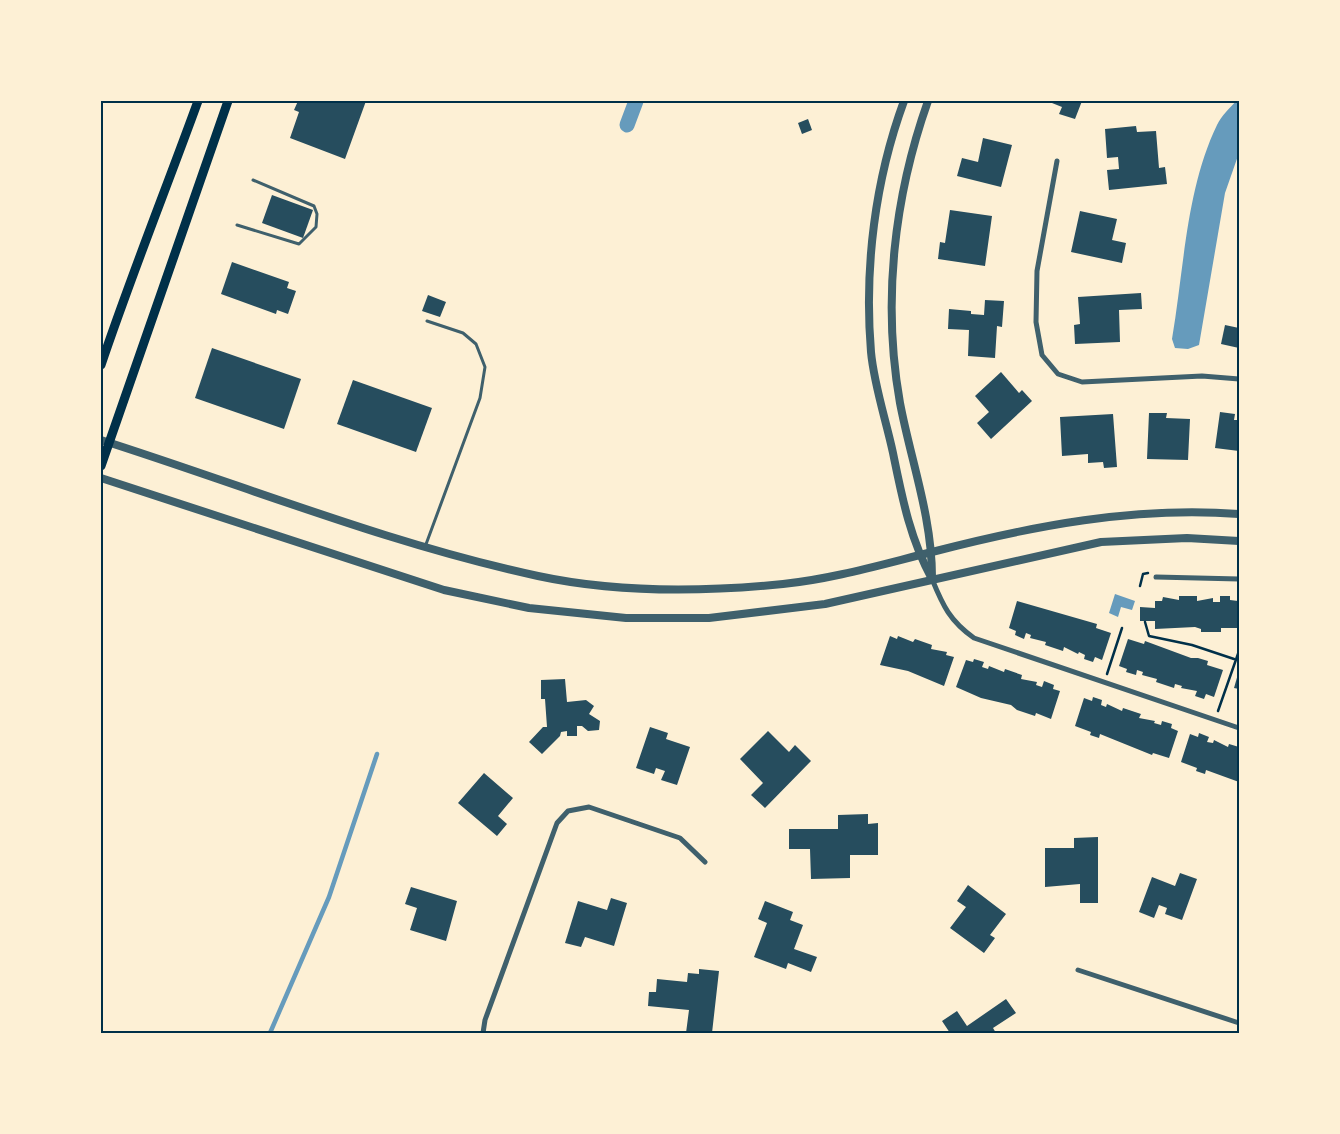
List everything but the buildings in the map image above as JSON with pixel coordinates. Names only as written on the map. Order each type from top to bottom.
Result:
[{"type":"main road","points":[[101,365],[135,266],[164,195],[198,101]]},
{"type":"main road","points":[[101,466],[105,442],[228,101]]},
{"type":"street","points":[[904,101],[889,142],[872,247],[869,288],[871,353],[908,527],[919,556],[932,579],[945,610],[958,626],[974,638],[1239,728]]},
{"type":"street","points":[[928,101],[913,144],[898,215],[893,280],[892,333],[900,404],[927,518],[932,552],[932,579]]},
{"type":"street","points":[[1058,161],[1037,271],[1036,322],[1042,355],[1058,374],[1082,382],[1202,376],[1239,379]]},
{"type":"street","points":[[105,442],[425,548],[540,576],[628,588],[712,588],[783,584],[819,578],[1056,524],[1108,516],[1158,513],[1239,514]]},
{"type":"street","points":[[101,478],[444,590],[529,608],[626,618],[709,618],[825,604],[1101,542],[1187,538],[1239,541]]},
{"type":"street","points":[[1156,577],[1239,579]]},
{"type":"street","points":[[483,1033],[485,1020],[557,822],[568,811],[589,807],[680,838],[705,862]]},
{"type":"street","points":[[1078,970],[1239,1022]]},
{"type":"lane","points":[[237,225],[299,244],[316,227],[317,214],[314,206],[252,180]]},
{"type":"lane","points":[[425,548],[480,398],[485,367],[476,344],[463,333],[427,321]]},
{"type":"path","points":[[1144,622],[1150,636],[1200,647],[1234,659]]},
{"type":"path","points":[[1104,682],[1122,628]]},
{"type":"path","points":[[1215,720],[1234,659],[1239,651]]},
{"type":"water","points":[[1236,101],[1239,101],[1239,153],[1225,193],[1199,345],[1188,349],[1175,348],[1172,339],[1192,202],[1207,150],[1217,125],[1223,115]]},
{"type":"water","points":[[1115,594],[1135,601],[1132,610],[1121,607],[1118,617],[1109,613]]},
{"type":"waterway","points":[[627,125],[636,101]]},
{"type":"waterway","points":[[270,1033],[329,897],[377,754]]}]
